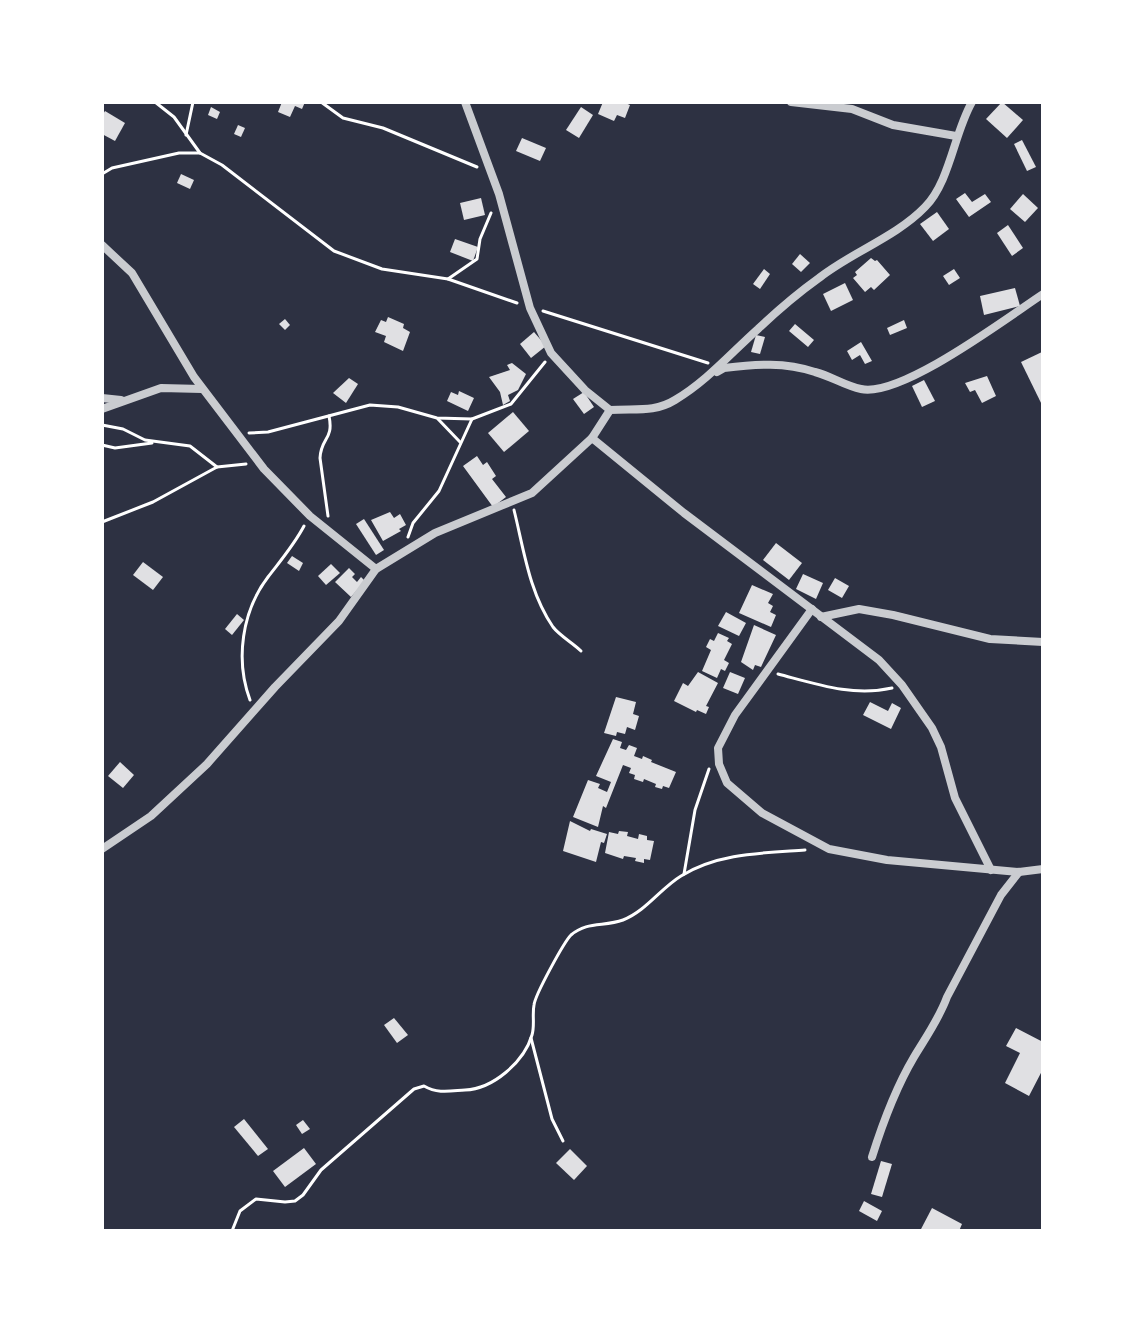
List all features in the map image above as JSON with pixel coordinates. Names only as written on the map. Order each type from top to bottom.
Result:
[{"type":"street","points":[[465,102],[499,194],[530,308],[551,353],[585,390],[610,410],[647,411],[673,401],[724,368],[780,364],[815,371],[863,390],[880,389],[908,379],[947,357],[1043,294]]},
{"type":"street","points":[[791,102],[852,109],[893,125],[956,136]]},
{"type":"street","points":[[699,383],[820,276],[925,207],[937,192],[956,136],[972,102]]},
{"type":"street","points":[[102,245],[132,273],[202,389],[260,463],[310,516],[376,569]]},
{"type":"street","points":[[102,409],[161,388],[202,389]]},
{"type":"street","points":[[102,398],[127,401]]},
{"type":"street","points":[[102,849],[151,816],[207,764],[339,621],[376,569],[435,533],[532,493],[592,438],[610,410]]},
{"type":"street","points":[[592,438],[684,513],[879,660],[902,685],[932,728],[941,747],[955,798],[991,870]]},
{"type":"street","points":[[812,609],[735,715],[718,748],[719,764],[727,783],[762,813],[829,849],[887,860],[991,870],[1019,872],[1043,869]]},
{"type":"street","points":[[821,617],[859,609],[990,639],[1043,642]]},
{"type":"street","points":[[872,1157],[889,1104],[941,1014],[1001,895],[1019,872]]},
{"type":"path","points":[[155,102],[174,117],[200,153],[222,165],[334,251],[382,269],[448,279],[631,341],[670,350],[719,367]]},
{"type":"path","points":[[186,135],[193,102]]},
{"type":"path","points":[[321,102],[343,118],[383,128],[491,173]]},
{"type":"path","points":[[102,174],[112,168],[179,153],[200,153]]},
{"type":"path","points":[[448,279],[477,259],[480,239],[499,194]]},
{"type":"path","points":[[237,434],[268,432],[370,405],[398,407],[437,418],[472,419],[511,404],[551,353]]},
{"type":"path","points":[[329,415],[331,434],[321,449],[320,458],[330,532]]},
{"type":"path","points":[[437,418],[460,442]]},
{"type":"path","points":[[402,552],[413,523],[439,491],[472,419]]},
{"type":"path","points":[[102,425],[123,429],[134,436],[156,442],[190,446],[217,467]]},
{"type":"path","points":[[102,445],[115,448],[156,442]]},
{"type":"path","points":[[102,522],[153,502],[217,467],[260,463]]},
{"type":"path","points":[[512,502],[530,578],[539,599],[554,629],[581,651]]},
{"type":"path","points":[[254,712],[241,674],[244,626],[267,578],[282,563],[310,516]]},
{"type":"path","points":[[767,671],[850,691],[874,692],[902,685]]},
{"type":"path","points":[[684,874],[698,797],[718,748]]},
{"type":"path","points":[[563,1141],[552,1119],[531,1038],[534,1002],[569,938],[583,926],[623,920],[684,874],[736,854],[829,849]]},
{"type":"path","points":[[232,1231],[240,1211],[256,1199],[285,1202],[295,1201],[303,1195],[321,1170],[414,1089],[424,1086],[446,1093],[476,1090],[493,1083],[520,1056],[531,1038]]},
{"type":"building","points":[[282,102],[305,102],[302,109],[295,106],[290,117],[278,112]]},
{"type":"building","points":[[603,102],[630,105],[625,118],[617,115],[614,121],[598,114]]},
{"type":"building","points":[[1002,102],[1023,120],[1007,138],[986,119]]},
{"type":"building","points":[[211,107],[220,112],[217,119],[208,115]]},
{"type":"building","points":[[581,107],[593,115],[579,138],[566,130]]},
{"type":"building","points":[[105,111],[125,123],[115,141],[102,134]]},
{"type":"building","points":[[238,125],[245,128],[241,137],[234,134]]},
{"type":"building","points":[[522,138],[546,148],[540,161],[516,151]]},
{"type":"building","points":[[1022,140],[1036,167],[1027,171],[1014,144]]},
{"type":"building","points":[[181,174],[194,180],[190,189],[177,183]]},
{"type":"building","points":[[965,193],[972,202],[985,194],[991,202],[969,217],[956,199]]},
{"type":"building","points":[[1023,194],[1038,208],[1025,222],[1010,209]]},
{"type":"building","points":[[481,198],[485,215],[464,220],[460,203]]},
{"type":"building","points":[[937,212],[949,229],[933,241],[920,224]]},
{"type":"building","points":[[1008,225],[1023,248],[1012,256],[997,233]]},
{"type":"building","points":[[455,239],[478,247],[473,261],[450,252]]},
{"type":"building","points":[[800,254],[810,263],[801,272],[792,264]]},
{"type":"building","points":[[871,258],[877,260],[890,275],[874,290],[871,287],[865,292],[853,278],[857,275],[855,272]]},
{"type":"building","points":[[764,269],[770,274],[760,289],[753,284]]},
{"type":"building","points":[[954,269],[960,278],[949,285],[943,276]]},
{"type":"building","points":[[845,283],[853,300],[831,311],[823,294]]},
{"type":"building","points":[[1015,288],[1020,306],[984,315],[980,296]]},
{"type":"building","points":[[388,317],[404,324],[403,328],[410,332],[403,351],[384,342],[386,336],[375,332],[381,320],[386,322]]},
{"type":"building","points":[[285,319],[290,325],[285,330],[279,324]]},
{"type":"building","points":[[904,320],[907,328],[890,335],[887,328]]},
{"type":"building","points":[[795,324],[814,340],[808,347],[789,331]]},
{"type":"building","points":[[534,332],[546,346],[531,358],[520,344]]},
{"type":"building","points":[[756,335],[765,337],[760,354],[751,352]]},
{"type":"building","points":[[861,342],[872,361],[865,364],[860,355],[852,360],[847,351]]},
{"type":"building","points":[[1042,352],[1043,355],[1043,407],[1021,362]]},
{"type":"building","points":[[512,363],[526,374],[518,390],[508,395],[510,401],[503,405],[500,392],[489,377],[510,370],[507,365]]},
{"type":"building","points":[[987,376],[996,396],[982,403],[975,390],[970,392],[965,383]]},
{"type":"building","points":[[349,378],[358,384],[346,403],[333,393]]},
{"type":"building","points":[[924,380],[935,401],[922,407],[912,386]]},
{"type":"building","points":[[459,391],[474,398],[468,411],[447,401],[451,392],[458,395]]},
{"type":"building","points":[[584,392],[594,407],[584,414],[573,399]]},
{"type":"building","points":[[513,412],[529,431],[504,452],[488,433]]},
{"type":"building","points":[[477,456],[483,465],[487,462],[496,476],[492,479],[506,497],[493,507],[463,466]]},
{"type":"building","points":[[390,512],[394,518],[400,514],[406,525],[383,541],[371,520]]},
{"type":"building","points":[[364,519],[384,550],[376,555],[356,524]]},
{"type":"building","points":[[776,543],[802,563],[789,580],[763,560]]},
{"type":"building","points":[[292,556],[303,563],[299,571],[287,563]]},
{"type":"building","points":[[143,562],[163,577],[153,590],[133,575]]},
{"type":"building","points":[[331,564],[340,573],[326,585],[318,576]]},
{"type":"building","points":[[349,568],[357,582],[361,577],[365,581],[351,597],[335,582]]},
{"type":"building","points":[[803,574],[823,583],[816,599],[796,589]]},
{"type":"building","points":[[835,578],[849,586],[842,598],[828,590]]},
{"type":"building","points":[[752,585],[773,594],[768,603],[773,606],[770,612],[776,615],[771,627],[739,613]]},
{"type":"building","points":[[726,612],[746,623],[739,636],[718,626]]},
{"type":"building","points":[[237,614],[244,620],[232,635],[225,629]]},
{"type":"building","points":[[754,625],[776,635],[761,667],[755,665],[753,670],[741,662]]},
{"type":"building","points":[[718,633],[729,638],[727,641],[732,644],[724,660],[729,663],[725,671],[721,669],[717,678],[702,671],[711,650],[706,647]]},
{"type":"building","points":[[698,672],[718,683],[706,706],[709,707],[706,714],[674,701],[683,683],[688,686]]},
{"type":"building","points":[[730,672],[745,678],[738,694],[723,688]]},
{"type":"building","points":[[616,697],[636,702],[633,714],[639,716],[635,730],[627,727],[625,734],[617,732],[616,736],[604,733]]},
{"type":"building","points":[[870,702],[888,711],[892,703],[901,708],[891,729],[863,715]]},
{"type":"building","points":[[613,739],[622,742],[620,748],[626,750],[629,745],[637,748],[634,756],[642,759],[643,756],[676,772],[669,788],[663,786],[662,789],[644,779],[643,782],[634,779],[635,775],[629,773],[631,768],[623,765],[606,808],[603,806],[598,827],[573,817],[588,780],[600,784],[598,788],[607,792],[611,782],[596,776]]},
{"type":"building","points":[[120,762],[134,775],[123,788],[108,776]]},
{"type":"building","points":[[570,821],[590,831],[607,834],[604,843],[601,842],[596,862],[563,851]]},
{"type":"building","points":[[619,831],[628,832],[627,836],[638,839],[639,834],[647,836],[647,840],[654,841],[650,860],[644,859],[644,863],[635,861],[636,858],[624,856],[623,859],[605,853],[609,832],[618,834]]},
{"type":"building","points":[[394,1018],[408,1035],[397,1043],[384,1025]]},
{"type":"building","points":[[1016,1028],[1043,1042],[1043,1069],[1029,1096],[1005,1083],[1020,1053],[1006,1046]]},
{"type":"building","points":[[244,1119],[268,1149],[258,1156],[234,1127]]},
{"type":"building","points":[[303,1120],[310,1129],[302,1134],[296,1125]]},
{"type":"building","points":[[304,1148],[316,1164],[285,1187],[273,1171]]},
{"type":"building","points":[[570,1149],[587,1166],[574,1180],[556,1163]]},
{"type":"building","points":[[881,1161],[892,1164],[882,1197],[871,1194]]},
{"type":"building","points":[[864,1201],[882,1211],[877,1221],[859,1211]]},
{"type":"building","points":[[932,1208],[962,1224],[959,1231],[920,1231]]}]
